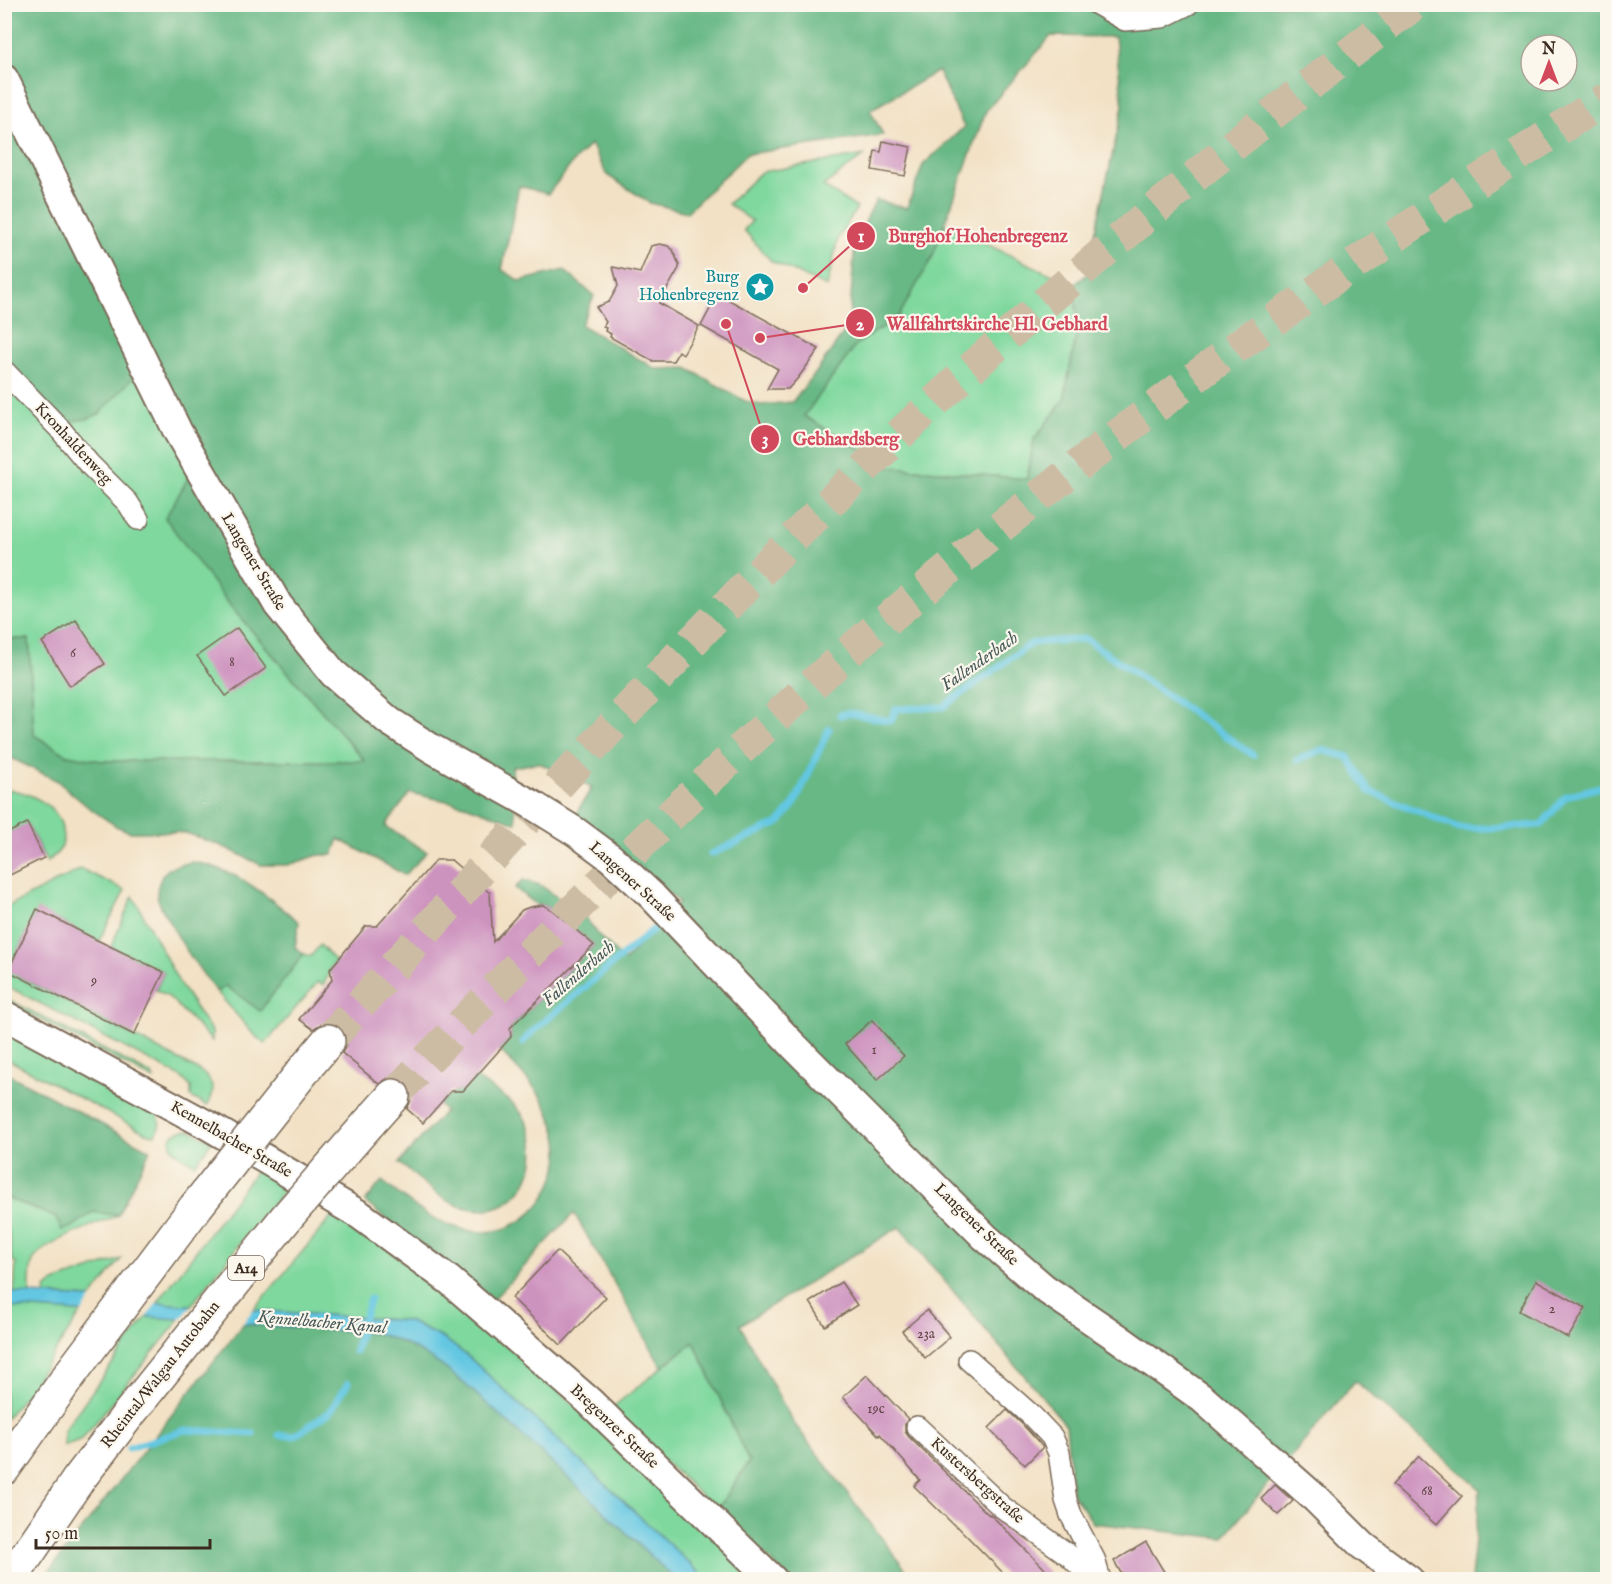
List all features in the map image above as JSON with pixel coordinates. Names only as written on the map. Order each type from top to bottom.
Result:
[{"type":"highway","points":[[4,1468],[71,1373],[195,1208],[328,1041]]},
{"type":"highway","name":"Rheintal/Walgau Autobahn","points":[[10,1580],[78,1480],[128,1416],[286,1218],[393,1096]]},
{"type":"main road","name":"Langener Straße","points":[[4,80],[178,432],[278,605],[333,673],[389,721],[431,748],[531,804],[576,832],[611,858],[651,895],[793,1045],[985,1237],[1044,1288],[1203,1399],[1316,1499],[1363,1546],[1409,1580]]},
{"type":"main road","name":"Kennelbacher Straße","points":[[4,1015],[209,1126],[360,1215],[449,1280]]},
{"type":"main road","name":"Bregenzer Straße","points":[[449,1280],[589,1401],[773,1580]]},
{"type":"street","points":[[1097,4],[1125,20],[1162,16],[1188,4]]},
{"type":"street","name":"Kronhaldenweg","points":[[4,371],[128,503],[138,519]]},
{"type":"street","points":[[969,1360],[1031,1415],[1052,1437],[1059,1453],[1066,1500],[1071,1515],[1094,1559],[1100,1580]]},
{"type":"street","name":"Kustersbergstraße","points":[[917,1427],[1002,1507],[1070,1556],[1094,1580]]},
{"type":"green space","points":[[5,5],[1607,5],[1607,1579],[1471,1579],[1480,1489],[1355,1381],[1223,1538],[1093,1523],[1072,1492],[1066,1425],[899,1227],[740,1325],[793,1422],[913,1579],[790,1579],[717,1510],[749,1462],[694,1342],[662,1367],[574,1213],[489,1304],[365,1202],[382,1181],[435,1219],[461,1229],[489,1232],[509,1227],[522,1220],[533,1211],[550,1187],[555,1174],[559,1146],[553,1122],[535,1088],[499,1049],[511,1037],[513,1025],[594,945],[552,910],[543,905],[537,905],[515,888],[523,880],[540,885],[585,917],[601,938],[625,961],[679,902],[606,839],[574,817],[592,787],[539,763],[512,767],[516,823],[465,805],[410,793],[385,826],[427,852],[405,875],[339,839],[333,855],[319,855],[288,865],[261,865],[222,846],[186,833],[130,832],[116,826],[88,807],[56,780],[5,755],[4,639],[29,639],[34,735],[67,755],[102,761],[365,761],[232,608],[165,518],[193,470],[142,368],[99,414],[87,419],[66,422],[26,386],[5,358]],"holes":[[[1051,36],[1115,37],[1123,106],[1086,275],[1074,285],[1078,325],[1064,400],[1034,440],[1027,479],[891,467],[804,416],[856,345],[898,317],[932,258],[986,111]],[[938,71],[964,127],[923,165],[907,208],[876,200],[855,242],[849,325],[815,374],[792,402],[761,405],[745,401],[687,368],[656,369],[581,325],[594,296],[564,270],[520,281],[502,270],[519,186],[548,194],[574,161],[591,144],[607,175],[650,203],[687,212],[747,154],[883,135],[870,110]]]},
{"type":"green space","points":[[865,155],[823,186],[857,208],[838,238],[827,287],[771,261],[744,230],[752,221],[728,204],[761,172]]},
{"type":"green space","points":[[943,224],[1074,285],[1078,325],[1064,400],[1034,439],[1027,479],[891,467],[803,417],[856,345],[898,317],[932,258]]},
{"type":"green space","points":[[4,358],[26,386],[142,368],[193,470],[166,518],[232,608],[365,761],[102,761],[67,755],[34,736],[29,639],[5,639]]},
{"type":"green space","points":[[5,789],[32,796],[41,801],[55,813],[60,821],[62,846],[47,862],[27,824],[5,835]]},
{"type":"green space","points":[[192,862],[236,876],[299,922],[295,947],[304,954],[260,1011],[226,986],[217,992],[184,947],[160,906],[157,890],[164,873],[172,867]]},
{"type":"green space","points":[[81,869],[125,890],[99,941],[37,910],[8,971],[200,1071],[209,1079],[213,1087],[207,1106],[191,1097],[191,1087],[181,1077],[5,985],[5,908]]},
{"type":"green space","points":[[133,896],[181,986],[212,1032],[212,1041],[169,997],[156,990],[164,972],[111,947]]},
{"type":"green space","points":[[320,945],[336,961],[323,985],[318,982],[265,1044],[254,1035],[217,992],[226,986],[260,1010],[304,954],[311,956]]},
{"type":"green space","points":[[4,997],[152,1075],[154,1080],[5,1001]]},
{"type":"green space","points":[[4,1031],[156,1112],[160,1124],[158,1130],[154,1135],[146,1133],[5,1058]]},
{"type":"green space","points":[[4,1072],[150,1150],[118,1215],[93,1212],[72,1227],[62,1230],[55,1217],[5,1197]]},
{"type":"green space","points":[[475,1077],[508,1099],[519,1110],[531,1134],[534,1152],[525,1185],[514,1197],[500,1206],[483,1210],[454,1204],[399,1163],[445,1111],[439,1105],[446,1097],[461,1089]]},
{"type":"green space","points":[[190,1130],[212,1141],[195,1164],[178,1154],[172,1147],[171,1139],[174,1134]]},
{"type":"green space","points":[[259,1167],[289,1185],[250,1230],[191,1306],[157,1303]]},
{"type":"green space","points":[[4,1197],[55,1217],[72,1227],[93,1212],[118,1215],[58,1241],[38,1254],[33,1261],[30,1273],[30,1294],[14,1293],[16,1262],[12,1261]]},
{"type":"green space","points":[[335,1213],[408,1264],[534,1367],[758,1579],[706,1579],[471,1359],[446,1340],[408,1321],[253,1310]]},
{"type":"green space","points":[[121,1259],[91,1298],[45,1295],[46,1289],[54,1282]]},
{"type":"green space","points":[[11,1307],[82,1312],[24,1397],[5,1419],[4,1325]]},
{"type":"green space","points":[[147,1316],[181,1318],[82,1439],[64,1446],[64,1430]]},
{"type":"green space","points":[[243,1324],[375,1333],[415,1349],[450,1372],[483,1399],[675,1579],[42,1580]]},
{"type":"green space","points":[[694,1342],[749,1462],[717,1510],[609,1410]]},
{"type":"water","name":"Kennelbacher Kanal","points":[[4,1292],[408,1321],[446,1340],[471,1359],[706,1579],[675,1579],[556,1466],[468,1387],[434,1360],[396,1340],[375,1333],[5,1307]]},
{"type":"pier","points":[[94,1295],[159,1300],[145,1319],[80,1315]]},
{"type":"pier","points":[[194,1303],[255,1307],[240,1327],[179,1321]]},
{"type":"building","points":[[883,141],[911,147],[905,176],[872,170],[875,151],[881,152]]},
{"type":"building","points":[[660,244],[673,250],[679,268],[659,303],[699,326],[683,354],[679,351],[673,361],[653,361],[610,337],[611,334],[603,327],[606,322],[596,307],[609,302],[618,286],[613,267],[640,273],[651,246]]},
{"type":"building","points":[[718,294],[819,349],[788,389],[767,389],[778,369],[701,326]]},
{"type":"building","points":[[76,620],[105,664],[70,686],[42,642]]},
{"type":"building","points":[[237,628],[266,668],[226,696],[197,656]]},
{"type":"building","points":[[27,823],[44,858],[4,878],[4,835]]},
{"type":"building","points":[[436,860],[451,860],[490,893],[493,942],[522,910],[543,905],[594,945],[510,1028],[511,1037],[463,1091],[451,1091],[423,1123],[407,1109],[411,1100],[411,1091],[405,1082],[396,1078],[388,1078],[379,1084],[342,1053],[347,1044],[345,1034],[340,1027],[331,1022],[313,1029],[299,1019],[332,980],[330,969],[366,926],[377,926]]},
{"type":"building","points":[[37,909],[164,972],[134,1035],[8,971]]},
{"type":"building","points":[[872,1020],[904,1056],[877,1080],[845,1044]]},
{"type":"building","points":[[557,1251],[606,1297],[561,1345],[512,1298]]},
{"type":"building","points":[[1536,1280],[1586,1308],[1568,1338],[1519,1311]]},
{"type":"building","points":[[841,1282],[857,1305],[825,1326],[810,1302]]},
{"type":"building","points":[[927,1310],[950,1337],[925,1358],[902,1331]]},
{"type":"building","points":[[867,1375],[908,1419],[905,1430],[908,1436],[1056,1580],[1010,1580],[914,1486],[920,1480],[880,1434],[879,1436],[843,1397]]},
{"type":"building","points":[[1007,1410],[1043,1447],[1025,1465],[989,1428]]},
{"type":"building","points":[[1419,1456],[1462,1496],[1436,1525],[1392,1485]]},
{"type":"building","points":[[1275,1485],[1293,1501],[1278,1515],[1261,1499]]},
{"type":"building","points":[[1146,1542],[1169,1580],[1125,1580],[1114,1561]]},
{"type":"waterway","name":"Fallenderbach","points":[[840,715],[848,713],[891,721],[896,709],[943,707],[1032,643],[1086,639],[1253,755]]},
{"type":"waterway","name":"Fallenderbach","points":[[711,854],[779,823],[795,803],[829,729]]},
{"type":"waterway","name":"Fallenderbach","points":[[1297,760],[1322,750],[1348,757],[1369,791],[1459,828],[1541,825],[1566,796],[1608,785]]},
{"type":"waterway","name":"Fallenderbach","points":[[523,1042],[655,928]]},
{"type":"waterway","name":"Fallenderbach","points":[[364,1317],[370,1299]]},
{"type":"waterway","name":"Fallenderbach","points":[[355,1351],[361,1329]]},
{"type":"waterway","name":"Fallenderbach","points":[[279,1435],[294,1436],[330,1412],[348,1383]]},
{"type":"waterway","name":"Fallenderbach","points":[[129,1448],[185,1430],[253,1434]]},
{"type":"tunnel","points":[[328,1041],[604,735],[746,586],[893,441],[1018,326],[1147,216],[1414,4]]},
{"type":"tunnel","points":[[393,1096],[623,861],[803,692],[897,611],[1029,504],[1190,381],[1354,264],[1608,98]]},
{"type":"place","name":"Burg Hohenbregenz","points":[[760,287]]},
{"type":"place","name":"Burghof Hohenbregenz","points":[[803,288]]},
{"type":"place","name":"Gebhardsberg","points":[[726,324]]},
{"type":"place","name":"Wallfahrtskirche Hl. Gebhard","points":[[760,338]]}]
